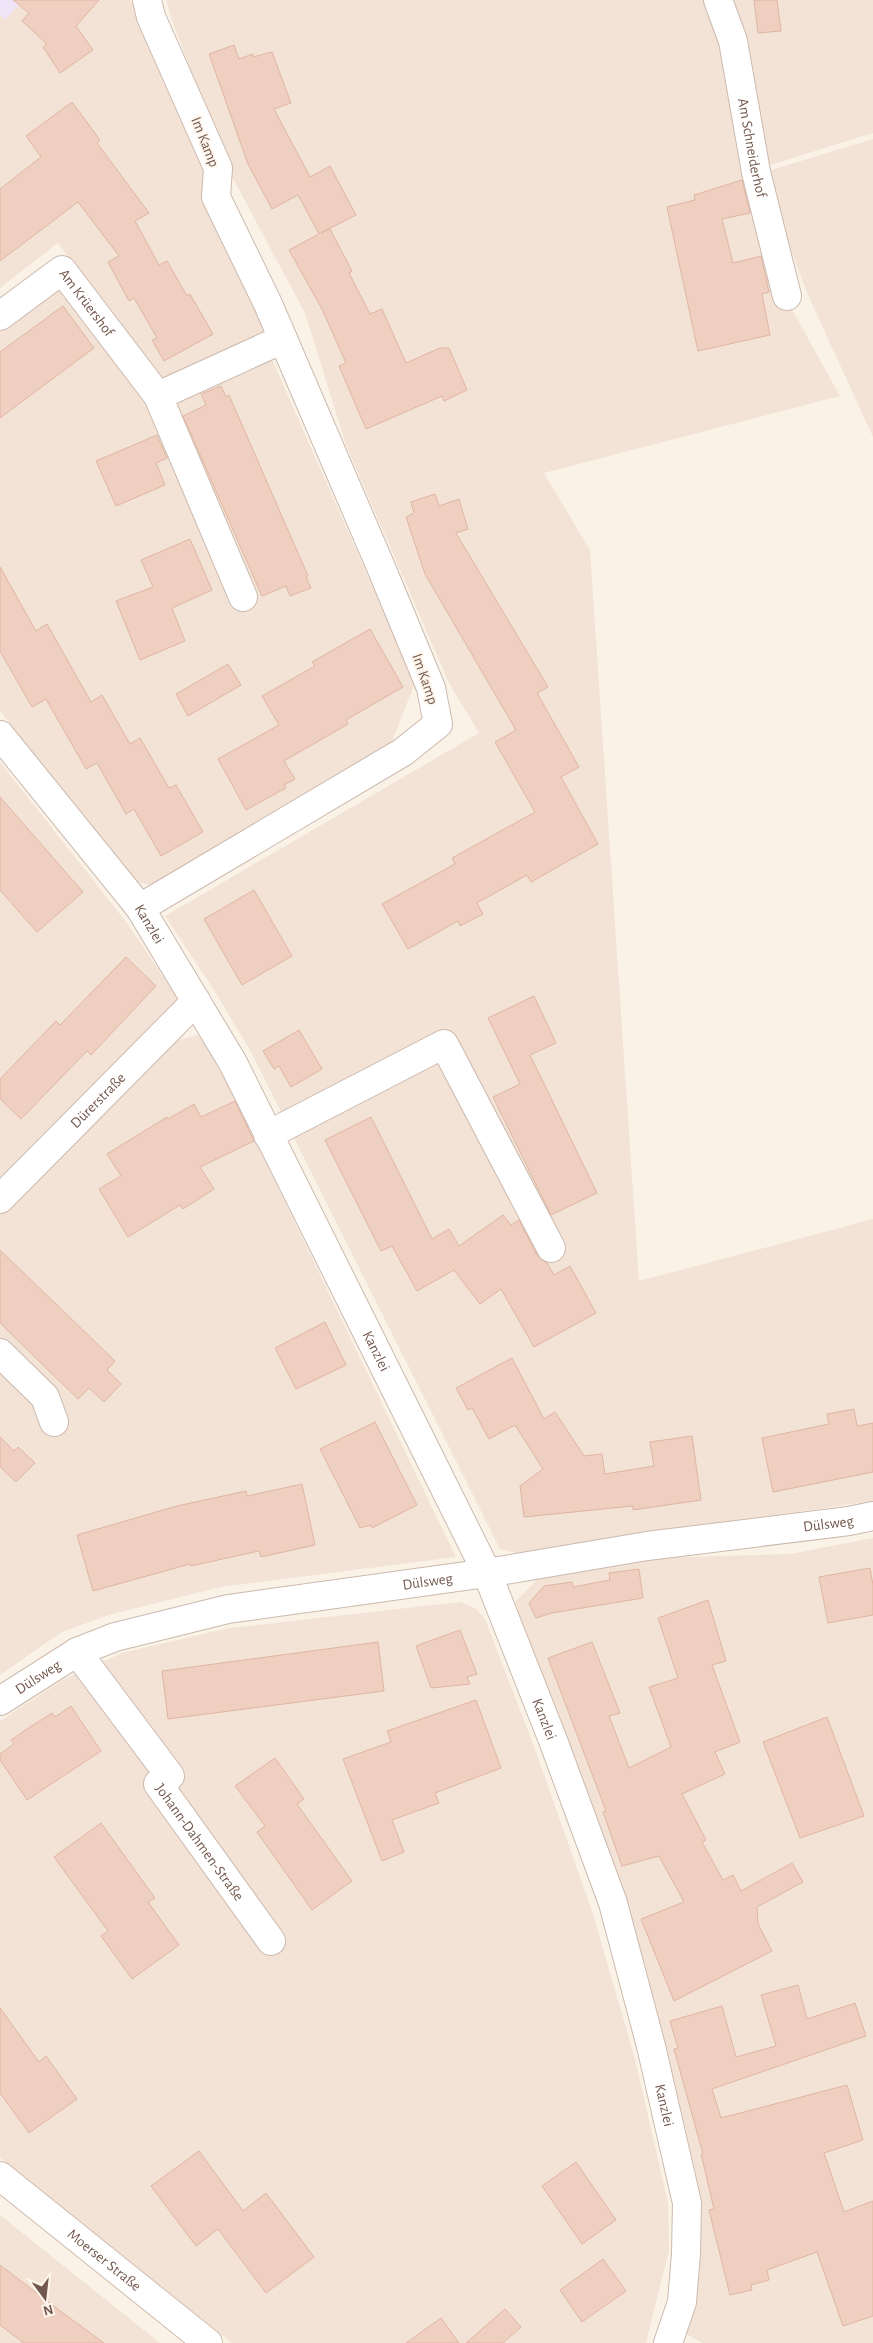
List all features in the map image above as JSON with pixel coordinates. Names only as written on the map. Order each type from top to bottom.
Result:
[{"type":"street","name":"Im Kamp","points":[[140,908],[403,752],[438,724],[431,688],[268,304],[216,197],[218,168],[151,17],[147,0]]},
{"type":"street","name":"Am Schneiderhof","points":[[718,0],[733,41],[756,172],[787,296]]},
{"type":"street","name":"Am Krüershof","points":[[0,316],[62,270],[158,396]]},
{"type":"street","points":[[243,597],[158,396],[283,339]]},
{"type":"street","name":"Kanzlei","points":[[0,735],[140,908],[233,1063],[487,1573],[554,1743],[613,1903],[651,2046],[686,2203],[686,2254],[682,2302],[668,2343]]},
{"type":"street","name":"Dürerstraße","points":[[0,1199],[196,1001]]},
{"type":"street","points":[[268,1135],[444,1044],[551,1248]]},
{"type":"street","points":[[0,1353],[45,1396],[54,1422]]},
{"type":"street","name":"Dülsweg","points":[[0,1701],[77,1652],[115,1638],[228,1609],[487,1573],[647,1546],[849,1521],[873,1516]]},
{"type":"street","name":"Johann-Dahmen-Straße","points":[[77,1652],[170,1776],[158,1784],[271,1941]]},
{"type":"street","name":"Moerser Straße","points":[[0,2176],[208,2343]]},
{"type":"shaded area","points":[[0,0],[130,0],[153,32],[269,336],[160,386],[58,243],[0,288]]},
{"type":"shaded area","points":[[0,0],[23,0],[5,20],[0,14]]},
{"type":"shaded area","points":[[166,0],[712,0],[785,297],[840,396],[544,473],[590,550],[639,1281],[873,1219],[873,1501],[645,1534],[523,1555],[500,1549],[251,1052],[212,987],[165,916],[479,733],[449,683],[346,445],[305,313],[230,173],[174,26]]},
{"type":"shaded area","points":[[726,0],[873,0],[873,133],[760,168]]},
{"type":"shaded area","points":[[873,139],[873,437],[808,295],[761,173]]},
{"type":"shaded area","points":[[56,286],[151,409],[270,355],[415,683],[392,741],[156,886],[131,881],[0,711],[0,327]]},
{"type":"shaded area","points":[[0,762],[127,923],[179,1000],[0,1183]]},
{"type":"shaded area","points":[[198,1035],[218,1063],[456,1557],[221,1587],[109,1615],[62,1632],[0,1675],[0,1215],[167,1043]]},
{"type":"shaded area","points":[[873,1538],[873,2343],[703,2343],[681,2332],[697,2204],[692,2158],[662,2050],[564,1735],[515,1602],[540,1577],[649,1558],[790,1554]]},
{"type":"shaded area","points":[[460,1602],[475,1608],[485,1619],[535,1749],[593,1914],[635,2059],[668,2203],[669,2250],[646,2343],[232,2343],[0,2158],[0,1721],[66,1678],[122,1653],[229,1628]]},
{"type":"shaded area","points":[[0,2215],[160,2343],[0,2343]]},
{"type":"building","points":[[13,0],[99,0],[76,26],[93,50],[60,73],[43,47],[47,44],[22,21],[29,13]]},
{"type":"building","points":[[754,0],[777,0],[781,31],[758,33]]},
{"type":"building","points":[[234,45],[239,59],[253,54],[253,57],[272,52],[291,103],[274,109],[310,177],[330,166],[356,215],[321,233],[330,229],[352,271],[349,273],[370,314],[382,309],[406,363],[440,348],[449,348],[467,390],[444,401],[442,396],[366,429],[339,366],[346,363],[322,309],[289,250],[319,234],[298,195],[272,209],[248,164],[209,54]]},
{"type":"building","points":[[72,102],[100,140],[97,143],[149,213],[135,221],[159,265],[167,261],[187,296],[190,294],[213,334],[164,361],[152,340],[157,338],[134,298],[129,301],[108,262],[119,256],[78,202],[0,261],[0,189],[41,157],[26,136]]},
{"type":"building","points":[[742,180],[750,213],[722,219],[733,263],[761,256],[769,292],[762,294],[770,335],[698,351],[667,207],[695,200],[694,195]]},
{"type":"building","points":[[63,306],[94,348],[0,418],[0,352]]},
{"type":"building","points":[[221,386],[226,397],[229,395],[308,576],[306,577],[311,588],[290,596],[286,586],[262,596],[183,416],[206,405],[201,394]]},
{"type":"building","points":[[157,435],[167,458],[156,463],[165,485],[116,506],[96,461]]},
{"type":"building","points":[[435,494],[439,506],[459,499],[468,529],[456,533],[548,687],[537,693],[579,767],[561,777],[598,844],[531,882],[527,875],[477,903],[483,914],[460,926],[458,921],[408,949],[382,904],[455,864],[452,858],[535,812],[495,742],[516,730],[425,574],[406,517],[414,513],[411,502]]},
{"type":"building","points":[[190,539],[212,590],[172,608],[185,641],[140,660],[116,601],[153,587],[141,560]]},
{"type":"building","points":[[0,567],[36,631],[47,624],[91,702],[102,695],[130,744],[140,738],[169,788],[176,785],[203,832],[161,856],[134,809],[126,814],[97,763],[86,769],[46,699],[32,707],[0,651]]},
{"type":"building","points":[[370,629],[403,687],[346,720],[348,724],[284,761],[295,779],[284,785],[286,788],[246,810],[218,759],[279,725],[262,696],[315,666],[312,662]]},
{"type":"building","points":[[228,664],[241,685],[188,716],[176,694]]},
{"type":"building","points":[[0,797],[83,892],[37,932],[0,890]]},
{"type":"building","points":[[254,890],[292,956],[242,985],[204,919]]},
{"type":"building","points":[[126,957],[156,986],[91,1055],[87,1051],[21,1119],[0,1099],[0,1079],[56,1021],[60,1025]]},
{"type":"building","points":[[534,996],[556,1043],[530,1055],[597,1193],[551,1215],[493,1097],[520,1084],[488,1018]]},
{"type":"building","points":[[299,1030],[322,1069],[291,1087],[279,1066],[274,1069],[263,1051]]},
{"type":"building","points":[[235,1101],[254,1141],[200,1167],[214,1189],[183,1209],[180,1205],[128,1237],[99,1189],[121,1176],[107,1154],[167,1117],[168,1119],[194,1104],[201,1117]]},
{"type":"building","points":[[371,1117],[432,1239],[449,1229],[459,1246],[503,1215],[511,1225],[519,1220],[537,1255],[547,1263],[554,1275],[570,1266],[596,1313],[534,1347],[501,1289],[480,1304],[454,1270],[417,1291],[392,1246],[381,1251],[325,1140]]},
{"type":"building","points":[[0,1250],[115,1361],[107,1370],[121,1384],[104,1402],[89,1388],[78,1399],[0,1323]]},
{"type":"building","points":[[325,1322],[346,1365],[296,1389],[275,1348]]},
{"type":"building","points":[[512,1358],[544,1419],[555,1412],[584,1456],[602,1454],[605,1474],[654,1466],[650,1442],[692,1436],[701,1500],[633,1510],[633,1506],[524,1517],[520,1486],[543,1469],[515,1425],[489,1439],[472,1408],[468,1410],[456,1388]]},
{"type":"building","points":[[854,1409],[857,1426],[873,1423],[873,1472],[773,1492],[762,1438],[829,1424],[827,1414]]},
{"type":"building","points":[[375,1422],[417,1505],[372,1528],[371,1525],[360,1528],[320,1449]]},
{"type":"building","points":[[0,1437],[14,1451],[18,1447],[35,1463],[16,1482],[0,1467]]},
{"type":"building","points":[[302,1484],[315,1545],[261,1557],[259,1551],[191,1566],[190,1564],[93,1591],[77,1535],[177,1506],[246,1491],[247,1496]]},
{"type":"building","points":[[870,1568],[873,1585],[873,1615],[828,1623],[819,1577]]},
{"type":"building","points":[[639,1569],[643,1598],[552,1613],[536,1618],[529,1603],[544,1586],[572,1582],[573,1587],[610,1580],[609,1573]]},
{"type":"building","points":[[708,1600],[726,1661],[712,1665],[740,1742],[715,1752],[725,1774],[682,1794],[706,1840],[702,1842],[723,1880],[733,1875],[741,1891],[792,1863],[803,1882],[757,1907],[758,1924],[772,1951],[674,2001],[641,1919],[684,1902],[659,1856],[622,1866],[603,1812],[606,1811],[548,1658],[592,1642],[620,1713],[609,1716],[629,1768],[671,1747],[649,1687],[678,1678],[658,1618]]},
{"type":"building","points":[[460,1630],[477,1674],[467,1677],[470,1684],[431,1688],[416,1646]]},
{"type":"building","points":[[378,1642],[384,1691],[168,1719],[162,1671]]},
{"type":"building","points":[[476,1700],[501,1768],[435,1793],[439,1803],[392,1820],[404,1852],[382,1861],[343,1759],[391,1742],[387,1731]]},
{"type":"building","points":[[71,1706],[101,1751],[27,1800],[0,1760],[0,1754],[14,1744],[11,1740],[30,1727],[52,1713],[55,1717]]},
{"type":"building","points":[[827,1717],[864,1816],[800,1838],[763,1742]]},
{"type":"building","points":[[275,1758],[304,1799],[297,1804],[352,1881],[312,1910],[257,1832],[265,1826],[235,1786]]},
{"type":"building","points":[[101,1823],[155,1898],[148,1902],[179,1945],[132,1979],[101,1936],[108,1931],[54,1857]]},
{"type":"building","points":[[798,1985],[807,2019],[855,2003],[866,2036],[712,2089],[721,2118],[847,2085],[863,2140],[824,2153],[844,2212],[873,2201],[873,2316],[843,2326],[817,2252],[767,2270],[769,2280],[751,2285],[752,2290],[730,2295],[709,2210],[714,2209],[701,2154],[703,2154],[674,2049],[678,2048],[670,2021],[722,2006],[736,2057],[776,2046],[761,1995]]},
{"type":"building","points":[[0,2008],[39,2062],[46,2056],[77,2099],[29,2133],[0,2093]]},
{"type":"building","points":[[199,2151],[243,2211],[266,2193],[314,2257],[266,2293],[218,2229],[196,2246],[151,2186]]},
{"type":"building","points":[[576,2162],[616,2220],[582,2244],[542,2186]]},
{"type":"building","points":[[603,2259],[626,2291],[582,2322],[560,2290]]},
{"type":"building","points":[[0,2265],[104,2343],[24,2343],[0,2325]]},
{"type":"building","points":[[505,2309],[521,2327],[503,2343],[466,2343]]},
{"type":"building","points":[[441,2318],[459,2343],[406,2343]]}]
